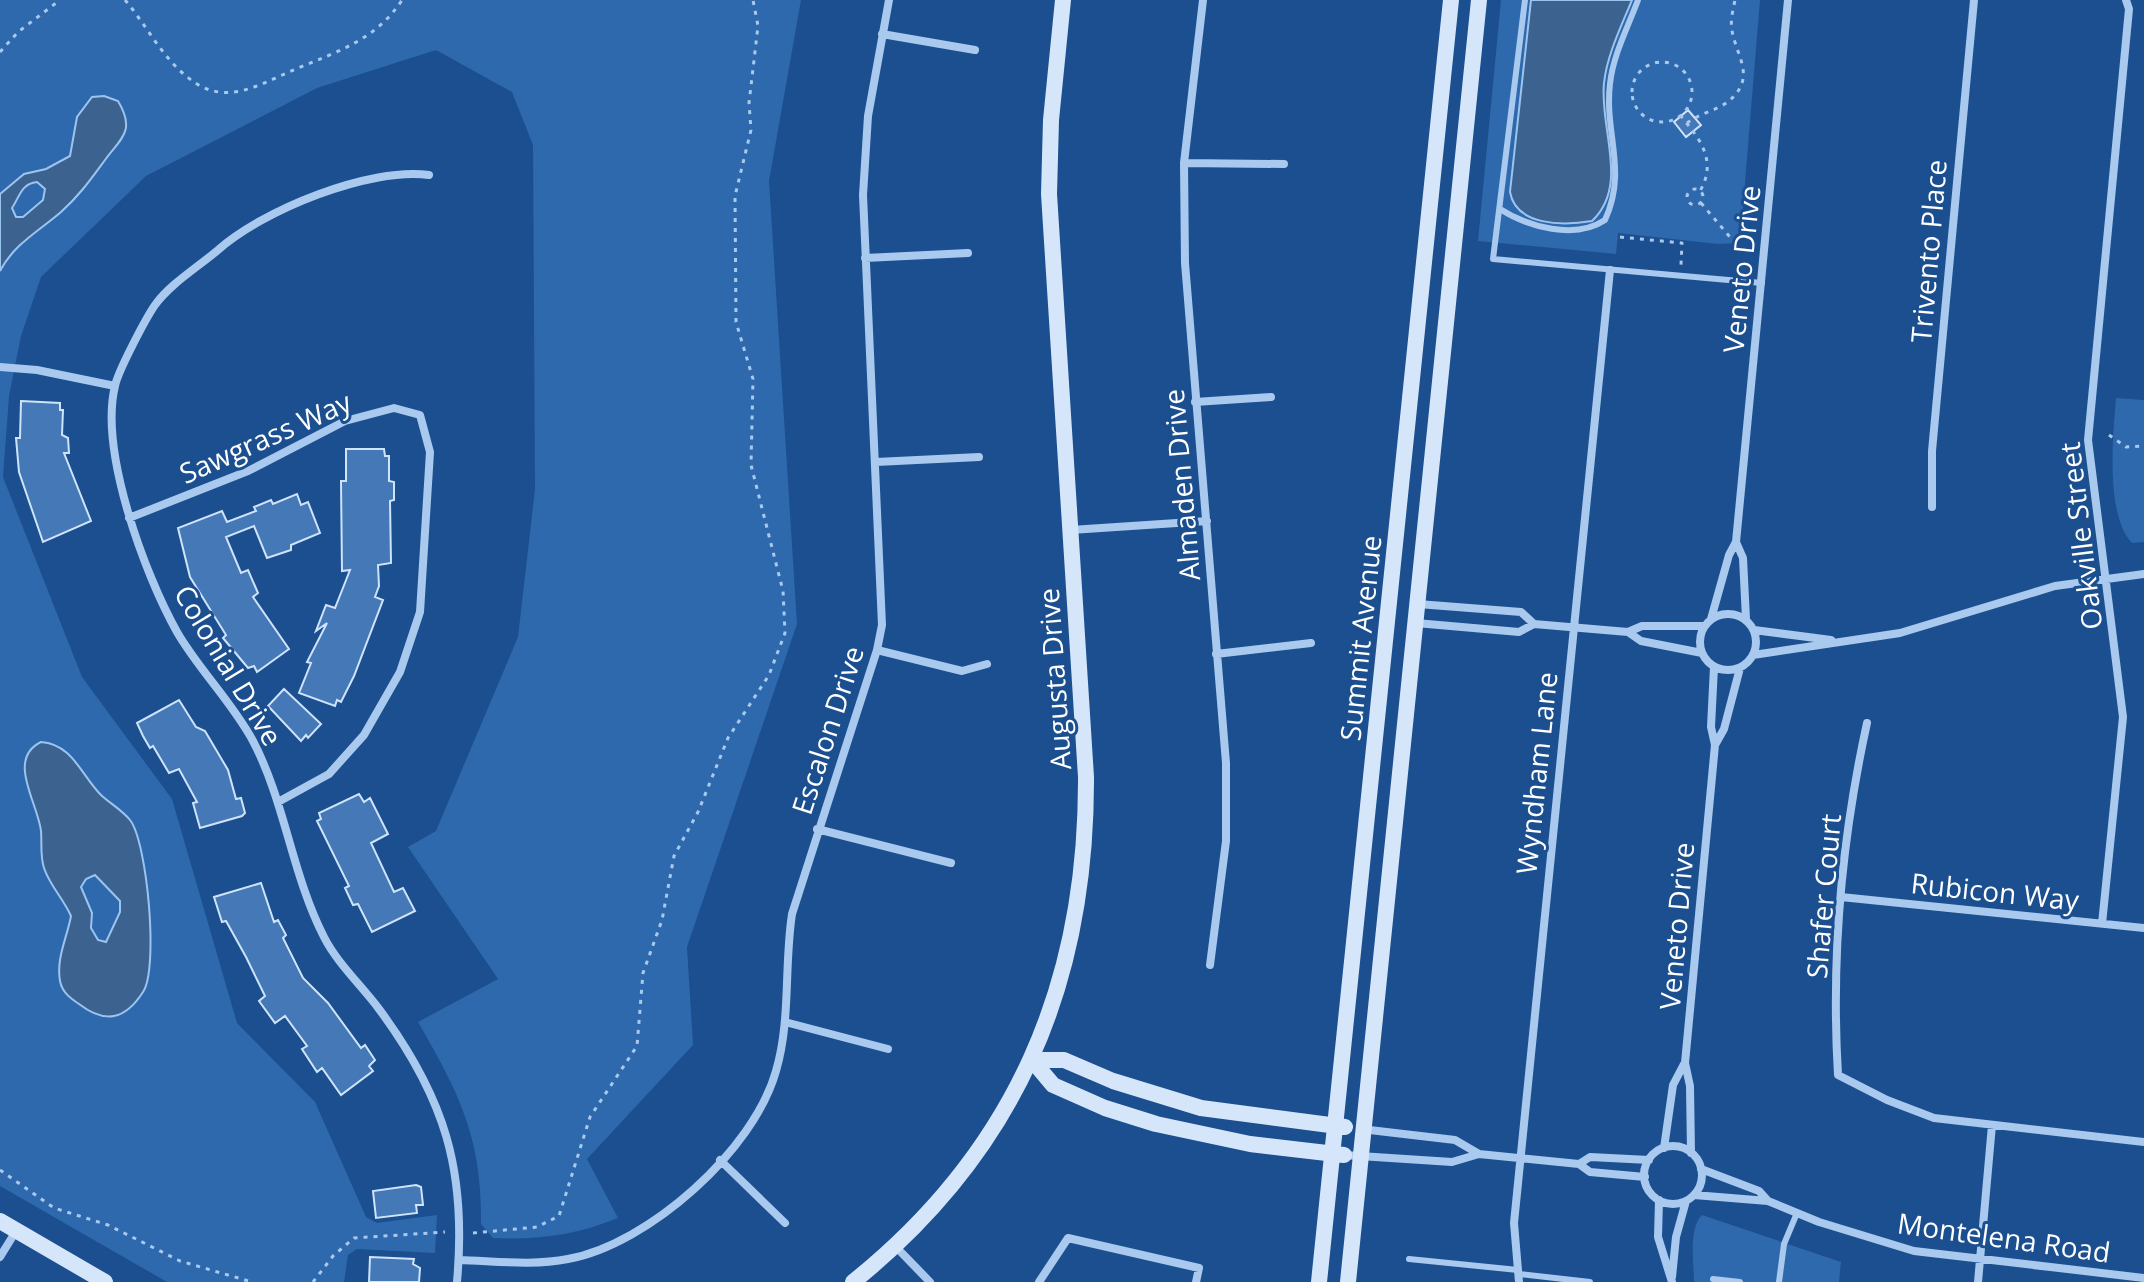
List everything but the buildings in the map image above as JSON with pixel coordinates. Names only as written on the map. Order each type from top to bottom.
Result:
[{"type":"main road","name":"Augusta Drive","points":[[853,1282],[896,1247],[970,1163],[1032,1060],[1067,958],[1080,898],[1087,837],[1086,777],[1049,194],[1051,120],[1063,0]]},
{"type":"main road","name":"Summit Avenue","points":[[1348,1282],[1348,1128],[1451,0]]},
{"type":"main road","name":"Summit Avenue","points":[[1319,1282],[1346,1155],[1416,623],[1479,0]]},
{"type":"main road","points":[[1032,1060],[1064,1060],[1113,1081],[1201,1108],[1348,1128]]},
{"type":"main road","points":[[1032,1060],[1053,1085],[1105,1108],[1156,1124],[1250,1144],[1346,1155]]},
{"type":"main road","points":[[0,1221],[105,1282]]},
{"type":"street","name":"Escalon Drive","points":[[459,1260],[548,1261],[597,1251],[662,1216],[720,1160],[758,1114],[768,1093],[783,1046],[786,958],[792,914],[877,650],[883,587],[865,258],[864,160],[889,0]]},
{"type":"street","name":"Almaden Drive","points":[[1203,0],[1184,163],[1185,263],[1226,763],[1226,841],[1210,965]]},
{"type":"street","name":"Veneto Drive","points":[[1711,619],[1729,555],[1736,542],[1788,0]]},
{"type":"street","name":"Trivento Place","points":[[1932,507],[1932,451],[1974,0]]},
{"type":"street","name":"Oakville Street","points":[[2102,924],[2123,717],[2107,577],[2092,492],[2088,440],[2129,9],[2126,0]]},
{"type":"street","points":[[882,34],[975,50]]},
{"type":"street","points":[[1184,163],[1284,164]]},
{"type":"street","name":"Colonial Drive","points":[[429,175],[379,175],[313,197],[235,234],[156,304],[115,386],[113,463],[129,518],[177,631],[252,740],[278,802],[325,939],[381,1012],[433,1095],[450,1140],[459,1192],[457,1282]]},
{"type":"street","points":[[865,258],[968,253]]},
{"type":"street","name":"Wyndham Lane","points":[[1519,1275],[1514,1223],[1610,270]]},
{"type":"street","points":[[0,367],[37,370],[115,386]]},
{"type":"street","points":[[1195,402],[1271,397]]},
{"type":"street","name":"Sawgrass Way","points":[[129,518],[248,471],[345,421],[394,408],[420,415],[430,452],[424,564],[420,612],[400,672],[364,735],[329,774],[278,802]]},
{"type":"street","points":[[876,462],[979,457]]},
{"type":"street","points":[[1071,530],[1207,521]]},
{"type":"street","name":"Veneto Drive","points":[[1736,542],[1743,558],[1746,619]]},
{"type":"street","points":[[1753,655],[1912,630],[2040,590],[2107,577],[2144,574]]},
{"type":"street","points":[[1418,604],[1521,612],[1534,624]]},
{"type":"street","points":[[1728,613],[1746,619],[1754,630],[1756,645],[1753,655],[1740,668],[1714,667],[1702,653],[1700,635],[1704,626],[1711,619],[1728,613]]},
{"type":"street","points":[[1416,623],[1519,632],[1534,624],[1628,632],[1642,626],[1704,626]]},
{"type":"street","points":[[1754,630],[1831,641]]},
{"type":"street","points":[[1628,632],[1641,641],[1702,653]]},
{"type":"street","points":[[1216,654],[1311,643]]},
{"type":"street","points":[[877,650],[962,671],[987,664]]},
{"type":"street","name":"Veneto Drive","points":[[1691,1153],[1690,1086],[1685,1063],[1715,745],[1711,727],[1714,667]]},
{"type":"street","name":"Veneto Drive","points":[[1715,745],[1724,729],[1740,668]]},
{"type":"street","name":"Shafer Court","points":[[1867,723],[1857,768],[1841,897],[1835,1019],[1838,1075],[1887,1100],[1934,1118],[1992,1125]]},
{"type":"street","points":[[817,829],[951,863]]},
{"type":"street","name":"Rubicon Way","points":[[1841,897],[2144,928]]},
{"type":"street","points":[[785,1022],[888,1049]]},
{"type":"street","name":"Veneto Drive","points":[[1664,1148],[1673,1085],[1685,1063]]},
{"type":"street","points":[[1978,1282],[1992,1125],[2144,1142]]},
{"type":"street","points":[[1348,1128],[1455,1140],[1479,1154],[1579,1164],[1590,1172],[1645,1177]]},
{"type":"street","points":[[1672,1282],[1676,1237],[1690,1198],[1701,1183],[1701,1169],[1691,1153],[1678,1147],[1664,1148],[1649,1160],[1645,1177],[1649,1191],[1659,1200],[1675,1204],[1690,1198]]},
{"type":"street","points":[[1346,1155],[1452,1162],[1479,1154]]},
{"type":"street","points":[[1579,1164],[1590,1157],[1649,1160]]},
{"type":"street","points":[[720,1160],[785,1223]]},
{"type":"street","name":"Montelena Road","points":[[1701,1169],[1759,1191],[1768,1201]]},
{"type":"street","name":"Montelena Road","points":[[1690,1198],[1768,1201],[1914,1251],[2144,1278]]},
{"type":"street","points":[[1659,1200],[1658,1237],[1672,1282]]},
{"type":"street","points":[[0,1257],[16,1230]]},
{"type":"street","points":[[1039,1282],[1068,1238],[1199,1268],[1196,1282]]},
{"type":"street","points":[[896,1247],[930,1282]]},
{"type":"lane","points":[[1525,0],[1493,259],[1762,283]]},
{"type":"lane","points":[[1500,209],[1527,224],[1580,230],[1605,220],[1612,205],[1617,174],[1609,108],[1610,83],[1638,0]]},
{"type":"lane","points":[[1779,1282],[1784,1244],[1797,1213]]},
{"type":"lane","points":[[1409,1259],[1590,1282]]},
{"type":"lane","points":[[1713,1279],[1740,1282]]},
{"type":"path","points":[[0,52],[18,32],[60,0]]},
{"type":"path","points":[[125,0],[179,70],[197,84],[223,92],[249,89],[357,43],[389,20],[402,0]]},
{"type":"path","points":[[489,1233],[549,1223],[559,1216],[565,1205],[590,1117],[637,1046],[643,973],[669,894],[674,856],[698,812],[728,738],[769,675],[785,633],[783,591],[751,465],[753,379],[736,322],[735,196],[751,130],[749,103],[758,50],[753,0]]},
{"type":"path","points":[[1687,123],[1702,112],[1727,102],[1742,82],[1745,69],[1731,27],[1735,0]]},
{"type":"path","points":[[1653,63],[1672,64],[1687,76],[1692,96],[1680,115],[1664,122],[1654,121],[1639,111],[1632,93],[1638,74],[1645,67],[1653,63]]},
{"type":"path","points":[[1680,115],[1702,143],[1708,160],[1707,177],[1700,191]]},
{"type":"path","points":[[1693,189],[1700,191],[1704,198],[1701,203],[1692,205],[1687,198],[1693,189]]},
{"type":"path","points":[[1701,203],[1741,250]]},
{"type":"path","points":[[1620,237],[1682,243],[1680,276]]},
{"type":"path","points":[[2109,435],[2126,447],[2144,446]]},
{"type":"path","points":[[0,1170],[54,1208],[108,1225],[138,1243],[180,1261],[252,1282]]},
{"type":"path","points":[[313,1282],[333,1256],[354,1238],[436,1232]]},
{"type":"shaded area","points":[[0,0],[801,0],[769,181],[797,624],[687,947],[693,1045],[587,1159],[618,1218],[557,1235],[493,1238],[481,1224],[477,1166],[466,1118],[446,1072],[418,1022],[498,979],[408,847],[436,831],[518,637],[535,489],[533,145],[512,92],[436,50],[317,88],[146,176],[41,277],[21,336],[9,396],[3,477],[82,677],[172,799],[237,1023],[315,1102],[366,1217],[377,1223],[437,1215],[435,1253],[357,1249],[348,1255],[344,1282],[167,1282],[0,1186]]},
{"type":"shaded area","points":[[1501,0],[1760,0],[1740,243],[1718,244],[1618,233],[1616,254],[1478,241]]},
{"type":"shaded area","points":[[1531,0],[1632,0],[1615,41],[1604,83],[1611,173],[1603,207],[1592,221],[1542,221],[1521,212],[1510,192]]},
{"type":"shaded area","points":[[104,96],[118,101],[126,120],[121,140],[74,200],[20,245],[0,271],[0,194],[24,174],[46,169],[70,156],[77,117],[92,97]],"holes":[[[37,182],[45,189],[43,200],[23,217],[16,217],[12,208],[24,188]]]},
{"type":"shaded area","points":[[2116,398],[2144,400],[2144,542],[2132,543],[2123,530],[2114,495]]},
{"type":"shaded area","points":[[41,742],[52,744],[69,755],[102,796],[130,820],[136,832],[149,905],[148,979],[136,1001],[114,1016],[88,1010],[70,997],[61,985],[59,964],[71,916],[43,863],[39,820],[25,770],[31,750]],"holes":[[[95,875],[120,901],[120,912],[106,942],[98,940],[91,928],[92,913],[81,887],[86,879]]]},
{"type":"shaded area","points":[[1702,1215],[1841,1262],[1839,1282],[1694,1282],[1693,1237]]}]
